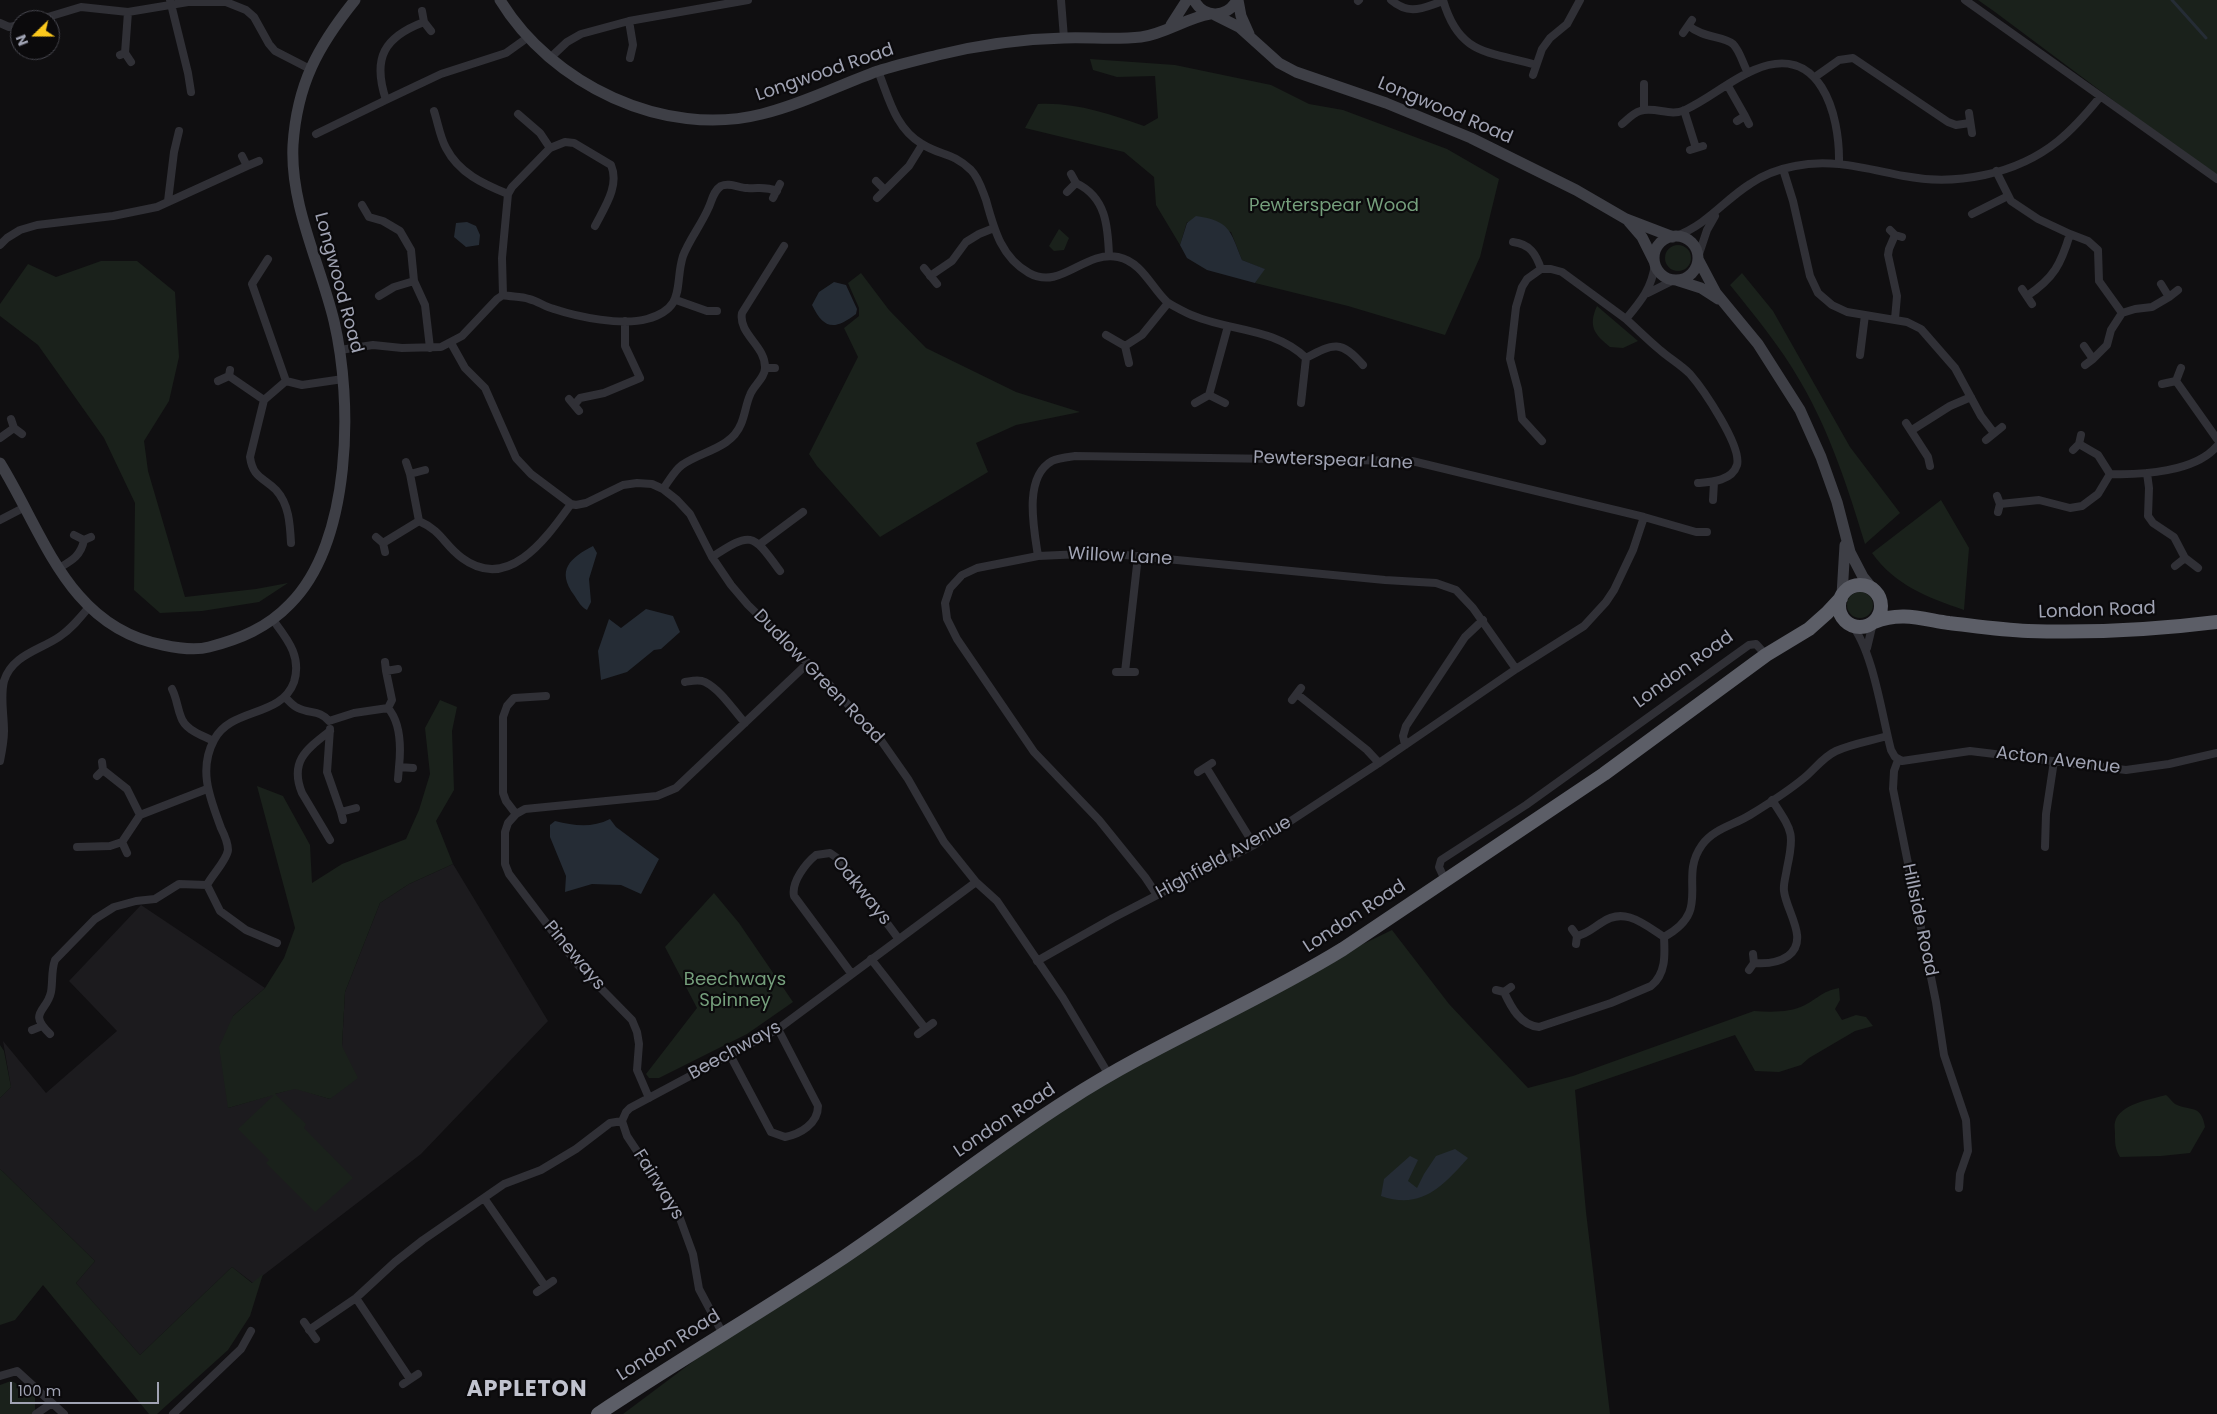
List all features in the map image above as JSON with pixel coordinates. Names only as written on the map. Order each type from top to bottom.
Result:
[{"type":"highway","points":[[1861,584],[1874,589],[1881,600],[1880,613],[1874,622],[1861,627],[1850,624],[1841,613],[1841,596],[1856,585],[1861,584]]},
{"type":"highway","name":"London Road","points":[[1874,589],[1902,609],[1920,616]]},
{"type":"highway","name":"London Road","points":[[598,1414],[845,1256],[1008,1139],[1109,1075],[1315,967],[1604,774],[1766,655],[1809,629],[1827,613],[1841,596]]},
{"type":"highway","name":"London Road","points":[[1874,622],[1895,615],[1920,616],[1979,627],[2043,632],[2119,631],[2217,622]]},
{"type":"highway","name":"London Road","points":[[1809,629],[1832,623],[1850,624]]},
{"type":"street","points":[[60,12],[81,4],[128,12],[170,2],[210,0],[236,2],[254,18],[275,51],[310,69]]},
{"type":"street","name":"Longwood Road","points":[[0,463],[58,568],[89,608],[119,630],[136,638],[167,646],[202,649],[237,640],[273,620],[292,603],[314,569],[327,540],[335,510],[343,459],[346,411],[340,350],[328,302],[302,217],[295,184],[294,130],[300,101],[310,69],[330,31],[355,0]]},
{"type":"street","name":"Longwood Road","points":[[500,0],[527,38],[571,74],[600,91],[659,114],[693,119],[722,120],[760,115],[788,107],[878,72],[970,48],[1002,43],[1064,38],[1128,38],[1144,36],[1198,16],[1212,14],[1233,23],[1252,37],[1279,63],[1296,72],[1386,103],[1471,138],[1576,190],[1626,220],[1674,236]]},
{"type":"street","points":[[550,58],[574,37],[629,21],[748,0]]},
{"type":"street","points":[[1061,0],[1064,38]]},
{"type":"street","points":[[1170,26],[1187,0]]},
{"type":"street","points":[[1194,0],[1199,8],[1212,14],[1229,10],[1237,0]]},
{"type":"street","name":"Longwood Road","points":[[1237,0],[1244,24],[1252,37]]},
{"type":"street","points":[[1390,0],[1406,10],[1443,0],[1453,27],[1469,44],[1536,65]]},
{"type":"street","points":[[1533,75],[1546,43],[1567,24],[1580,0]]},
{"type":"street","points":[[1965,0],[2217,179]]},
{"type":"street","points":[[170,2],[191,92]]},
{"type":"street","points":[[422,11],[424,22],[431,31]]},
{"type":"street","points":[[128,12],[123,54],[131,62]]},
{"type":"street","points":[[629,21],[633,44],[630,58]]},
{"type":"street","points":[[386,100],[380,74],[383,53],[396,37],[424,22]]},
{"type":"street","points":[[1688,26],[1702,35],[1723,39],[1732,44],[1748,73]]},
{"type":"street","points":[[316,134],[441,74],[506,53],[527,38]]},
{"type":"street","points":[[1815,77],[1839,60],[1853,58],[1948,122],[1956,125],[1970,123]]},
{"type":"street","points":[[1622,124],[1638,112],[1644,110],[1670,113],[1684,110],[1748,73],[1768,65],[1781,64],[1799,68],[1815,77],[1826,92],[1830,102],[1839,152],[1839,163]]},
{"type":"street","points":[[878,72],[897,120],[910,135],[922,145],[960,159],[975,174],[982,187],[994,228],[1006,253],[1030,273],[1041,277],[1054,277],[1065,274],[1091,259],[1109,256],[1120,258],[1139,268],[1168,303],[1201,319],[1285,341],[1306,358]]},
{"type":"street","points":[[1644,84],[1644,110]]},
{"type":"street","points":[[1728,86],[1749,124]]},
{"type":"street","points":[[1626,318],[1646,295],[1654,274],[1658,245],[1674,236],[1686,233],[1717,212],[1749,184],[1783,169],[1810,164],[1839,163],[1915,178],[1939,180],[1966,178],[1996,171],[2022,162],[2050,147],[2077,124],[2100,97]]},
{"type":"street","points":[[1684,110],[1696,148]]},
{"type":"street","points":[[434,111],[446,148],[455,162],[479,182],[508,194]]},
{"type":"street","points":[[1969,113],[1972,132]]},
{"type":"street","points":[[518,114],[540,132],[550,148]]},
{"type":"street","points":[[1737,120],[1745,116]]},
{"type":"street","points":[[168,201],[174,152],[179,131]]},
{"type":"street","points":[[503,295],[502,258],[508,194],[512,187],[550,148],[565,142],[574,143],[611,166],[614,172],[614,184],[594,226]]},
{"type":"street","points":[[877,198],[909,166],[922,145]]},
{"type":"street","points":[[242,156],[247,166]]},
{"type":"street","points":[[0,245],[20,230],[36,225],[113,216],[157,206],[258,161]]},
{"type":"street","points":[[1783,169],[1814,285],[1818,293],[1832,305],[1847,312],[1915,324],[1955,368],[1981,416],[1994,433]]},
{"type":"street","points":[[1996,171],[2008,196],[2024,211],[2088,241],[2098,250],[2100,281],[2122,313]]},
{"type":"street","points":[[1071,174],[1076,184],[1094,196],[1102,209],[1108,233],[1109,256]]},
{"type":"street","points":[[876,181],[885,190]]},
{"type":"street","points":[[1068,192],[1076,184]]},
{"type":"street","points":[[340,350],[373,345],[430,348],[451,343],[462,336],[503,295],[528,298],[552,309],[580,316],[625,321],[647,320],[658,315],[676,300],[684,256],[709,208],[715,191],[722,186],[730,185],[748,188],[768,188],[777,191]]},
{"type":"street","points":[[1972,214],[2008,196]]},
{"type":"street","points":[[362,204],[369,217],[383,221],[400,231],[411,250],[414,281],[425,305],[430,348]]},
{"type":"street","points":[[1646,295],[1675,280],[1688,277],[1693,272],[1708,230],[1717,212]]},
{"type":"street","name":"Longwood Road","points":[[1626,220],[1642,237],[1655,263]]},
{"type":"street","points":[[930,276],[952,261],[966,242],[994,228]]},
{"type":"street","points":[[1895,319],[1897,296],[1888,255],[1896,234]]},
{"type":"street","points":[[2032,304],[2025,293],[2045,283],[2055,271],[2063,256],[2070,234]]},
{"type":"street","points":[[1674,236],[1689,241],[1694,246],[1698,258],[1724,303],[1758,344],[1800,410],[1831,484],[1845,535],[1859,568],[1874,589]]},
{"type":"street","points":[[1513,242],[1522,244],[1530,249],[1537,257],[1541,269]]},
{"type":"street","points":[[663,489],[672,475],[682,465],[722,445],[733,436],[741,425],[751,392],[764,373],[765,368],[759,350],[744,328],[741,320],[742,313],[784,246]]},
{"type":"street","points":[[268,259],[252,284],[286,380]]},
{"type":"street","points":[[1655,263],[1662,274],[1701,288],[1724,303]]},
{"type":"street","points":[[924,268],[937,284]]},
{"type":"street","points":[[1542,441],[1522,419],[1518,389],[1510,359],[1510,348],[1516,307],[1522,287],[1534,273],[1541,269],[1551,269],[1571,277],[1581,287],[1626,318],[1688,373],[1717,411],[1738,458],[1736,468],[1732,473],[1714,482],[1698,483]]},
{"type":"street","points":[[379,296],[394,287],[414,281]]},
{"type":"street","points":[[2161,284],[2169,297]]},
{"type":"street","points":[[2085,365],[2107,346],[2111,330],[2122,313],[2152,307],[2178,290]]},
{"type":"street","points":[[676,300],[707,311],[717,311]]},
{"type":"street","points":[[1125,346],[1142,335],[1168,303]]},
{"type":"street","points":[[1860,355],[1865,315]]},
{"type":"street","points":[[574,405],[580,398],[604,393],[643,378],[625,346],[625,321]]},
{"type":"street","points":[[1195,403],[1209,395],[1228,326]]},
{"type":"street","points":[[1106,335],[1125,346],[1130,363]]},
{"type":"street","points":[[419,521],[436,530],[448,546],[464,560],[482,568],[502,568],[518,562],[540,544],[570,504],[523,467],[516,458],[485,388],[465,368],[451,343]]},
{"type":"street","points":[[1306,358],[1330,346],[1341,346],[1349,350],[1363,365]]},
{"type":"street","points":[[2084,346],[2093,359]]},
{"type":"street","points":[[1301,403],[1306,358]]},
{"type":"street","points":[[765,368],[775,368]]},
{"type":"street","points":[[2176,381],[2181,368]]},
{"type":"street","points":[[218,381],[230,373],[264,400]]},
{"type":"street","points":[[286,380],[302,385],[343,379]]},
{"type":"street","points":[[286,380],[264,400],[250,457],[251,467],[255,474],[276,490],[284,503],[289,518],[291,542]]},
{"type":"street","points":[[2162,384],[2176,381]]},
{"type":"street","points":[[2176,381],[2217,439]]},
{"type":"street","points":[[1209,395],[1225,403]]},
{"type":"street","points":[[1912,430],[1950,406],[1970,397]]},
{"type":"street","points":[[11,419],[14,428],[22,434]]},
{"type":"street","points":[[1906,423],[1912,430],[1930,466]]},
{"type":"street","points":[[1986,440],[2002,427]]},
{"type":"street","points":[[0,438],[14,428]]},
{"type":"street","points":[[1530,442],[1534,434]]},
{"type":"street","points":[[2073,450],[2080,440],[2098,455],[2110,474]]},
{"type":"street","points":[[2110,474],[2147,473],[2183,466],[2198,462],[2217,446]]},
{"type":"street","name":"Pewterspear Lane","points":[[1038,556],[1032,514],[1035,478],[1052,461],[1075,456],[1412,461],[1644,517],[1696,532],[1707,532]]},
{"type":"street","points":[[406,462],[419,521]]},
{"type":"street","points":[[410,474],[425,470]]},
{"type":"street","points":[[2147,473],[2150,488],[2148,516],[2153,523],[2174,537],[2185,558],[2198,568]]},
{"type":"street","points":[[1998,504],[2039,500],[2070,508],[2082,506],[2098,494],[2110,474]]},
{"type":"street","points":[[1713,500],[1714,482]]},
{"type":"street","name":"Dudlow Green Road","points":[[570,504],[586,503],[623,485],[637,483],[652,484],[663,489],[677,500],[690,514],[712,558],[731,586],[880,739],[908,779],[944,842],[976,882],[997,901],[1076,1018],[1109,1075]]},
{"type":"street","points":[[0,520],[14,510],[25,507]]},
{"type":"street","points":[[760,544],[803,512]]},
{"type":"street","name":"Highfield Avenue","points":[[1037,961],[1157,895],[1254,845],[1380,763],[1516,669],[1584,626],[1606,602],[1633,550],[1644,517]]},
{"type":"street","points":[[383,543],[419,521]]},
{"type":"street","points":[[1841,596],[1845,535]]},
{"type":"street","points":[[58,568],[76,557],[87,539],[74,536]]},
{"type":"street","points":[[376,537],[383,543],[385,552]]},
{"type":"street","points":[[712,558],[737,540],[750,538],[760,544],[780,571]]},
{"type":"street","name":"Willow Lane","points":[[1157,895],[1145,877],[1099,820],[1034,752],[957,639],[947,619],[945,610],[947,596],[962,575],[977,568],[1038,556],[1104,553],[1443,584],[1462,596],[1482,620]]},
{"type":"street","points":[[1125,672],[1138,556]]},
{"type":"street","points":[[2175,566],[2185,558]]},
{"type":"street","points":[[0,761],[4,743],[1,700],[5,680],[14,664],[25,655],[65,632],[89,608]]},
{"type":"street","points":[[207,886],[226,855],[228,848],[207,789],[206,757],[218,732],[236,719],[270,708],[285,698],[295,679],[297,667],[291,644],[273,620]]},
{"type":"street","points":[[1405,744],[1406,726],[1465,637],[1482,620],[1516,669]]},
{"type":"street","points":[[1867,653],[1868,638],[1874,622]]},
{"type":"street","points":[[1850,624],[1858,633],[1867,653],[1891,750],[1898,760]]},
{"type":"street","name":"London Road","points":[[1445,880],[1439,867],[1441,860],[1526,805],[1749,645],[1756,644],[1766,655]]},
{"type":"street","points":[[385,662],[392,700],[388,708]]},
{"type":"street","points":[[546,696],[514,698],[506,706],[503,717],[503,793],[506,801],[516,814],[537,806],[667,794],[676,788],[808,663]]},
{"type":"street","points":[[386,671],[398,669]]},
{"type":"street","points":[[1116,672],[1135,672]]},
{"type":"street","points":[[685,682],[698,680],[706,682],[745,723]]},
{"type":"street","points":[[172,689],[178,699],[183,723],[190,729],[213,741]]},
{"type":"street","points":[[1297,694],[1367,750],[1380,763]]},
{"type":"street","points":[[285,698],[296,708],[317,712],[325,716],[329,721],[327,772],[343,820]]},
{"type":"street","points":[[329,721],[354,712],[388,708]]},
{"type":"street","points":[[388,708],[397,724],[398,779]]},
{"type":"street","points":[[330,731],[302,754],[299,762],[298,780],[302,793],[330,840]]},
{"type":"street","points":[[1664,937],[1680,927],[1688,916],[1693,902],[1693,865],[1702,844],[1712,834],[1741,821],[1790,789],[1836,751],[1887,736]]},
{"type":"street","name":"Acton Avenue","points":[[1898,760],[1913,761],[1947,753],[1970,751],[2126,770],[2169,764],[2217,753]]},
{"type":"street","name":"Hillside Road","points":[[1898,760],[1894,771],[1893,789],[1936,1002],[1944,1055],[1966,1120],[1968,1151],[1960,1174],[1959,1188]]},
{"type":"street","points":[[2045,847],[2046,814],[2054,761]]},
{"type":"street","points":[[1198,772],[1209,765],[1254,845]]},
{"type":"street","points":[[399,767],[413,768]]},
{"type":"street","points":[[101,770],[126,788],[140,815]]},
{"type":"street","points":[[77,846],[110,846],[122,842],[140,815],[207,789]]},
{"type":"street","points":[[1754,963],[1772,963],[1785,958],[1794,949],[1798,938],[1784,892],[1792,845],[1791,832],[1772,800]]},
{"type":"street","points":[[341,812],[356,808]]},
{"type":"street","name":"Pineways","points":[[516,814],[508,822],[504,832],[503,854],[507,869],[578,965],[632,1020],[638,1032],[637,1070],[649,1098]]},
{"type":"street","points":[[122,842],[127,853]]},
{"type":"street","name":"Oakways","points":[[852,973],[794,896],[793,891],[796,881],[816,855],[830,853],[840,860],[898,938]]},
{"type":"street","name":"Beechways","points":[[309,1330],[356,1298],[416,1246],[504,1184],[541,1170],[576,1149],[610,1122],[622,1121],[626,1112],[649,1098],[778,1029],[898,938],[976,882]]},
{"type":"street","points":[[50,1034],[42,1026],[39,1018],[40,1010],[50,997],[52,969],[55,960],[95,919],[126,903],[155,900],[179,884],[207,886]]},
{"type":"street","points":[[207,886],[220,911],[246,930],[277,943]]},
{"type":"street","points":[[1572,929],[1577,940],[1608,918],[1623,915],[1635,919],[1664,937]]},
{"type":"street","points":[[1511,987],[1500,991],[1518,1015],[1528,1024],[1544,1026],[1579,1015],[1637,994],[1656,982],[1664,962],[1664,937]]},
{"type":"street","points":[[1749,970],[1754,963],[1753,954]]},
{"type":"street","points":[[871,959],[925,1028]]},
{"type":"street","points":[[918,1034],[933,1022]]},
{"type":"street","points":[[32,1030],[42,1026]]},
{"type":"street","points":[[730,1055],[771,1132],[785,1137],[804,1129],[814,1121],[818,1106],[778,1029]]},
{"type":"street","name":"Fairways","points":[[622,1121],[627,1136],[678,1213],[693,1254],[699,1289],[723,1334]]},
{"type":"street","points":[[484,1198],[545,1286]]},
{"type":"street","points":[[537,1292],[553,1281]]},
{"type":"street","points":[[356,1298],[407,1381],[418,1374]]},
{"type":"street","points":[[304,1322],[316,1339]]},
{"type":"street","points":[[173,1414],[241,1349],[251,1332]]},
{"type":"street","points":[[0,1376],[17,1371],[64,1414]]},
{"type":"street","points":[[36,1414],[52,1403]]},
{"type":"shaded area","points":[[1196,216],[1222,224],[1235,241],[1242,260],[1265,269],[1255,283],[1207,270],[1187,258],[1180,245],[1187,223]]},
{"type":"shaded area","points":[[467,222],[476,226],[480,235],[479,245],[466,247],[454,237],[456,223]]},
{"type":"shaded area","points":[[834,282],[846,285],[857,309],[856,314],[849,319],[836,325],[831,325],[821,319],[812,305],[819,292]]},
{"type":"shaded area","points":[[593,546],[597,553],[589,579],[591,602],[587,610],[580,604],[569,586],[566,572],[572,560]]},
{"type":"shaded area","points":[[646,609],[673,616],[680,632],[661,649],[654,650],[627,672],[601,680],[598,651],[609,619],[621,628]]},
{"type":"shaded area","points":[[610,819],[616,827],[659,859],[641,894],[621,885],[592,884],[565,892],[566,876],[550,837],[550,825],[555,821],[576,825],[590,825]]},
{"type":"shaded area","points":[[453,864],[548,1021],[421,1154],[253,1283],[232,1267],[140,1355],[76,1283],[95,1261],[0,1169],[0,1098],[11,1087],[3,1041],[46,1093],[117,1031],[69,981],[141,905],[265,988],[233,1016],[228,1108],[295,1088],[330,1099],[342,1046],[345,992],[380,903],[409,884]]},
{"type":"shaded area","points":[[1455,1149],[1468,1158],[1449,1178],[1430,1193],[1408,1200],[1395,1200],[1381,1196],[1384,1179],[1410,1156],[1418,1160],[1408,1181],[1417,1188],[1436,1156]]},
{"type":"green space","points":[[1978,0],[2217,0],[2217,178],[1995,12]]},
{"type":"green space","name":"Pewterspear Wood","points":[[1090,59],[1175,65],[1271,85],[1309,104],[1343,110],[1447,149],[1499,179],[1480,257],[1445,335],[1348,306],[1255,283],[1264,269],[1242,260],[1231,232],[1187,222],[1180,245],[1156,205],[1154,177],[1124,152],[1025,128],[1038,104],[1079,107],[1105,113],[1144,126],[1158,118],[1155,76],[1117,77],[1093,70]]},
{"type":"green space","points":[[1059,229],[1069,238],[1064,250],[1054,251],[1049,246]]},
{"type":"green space","points":[[1678,245],[1687,249],[1691,258],[1687,267],[1678,271],[1669,267],[1665,258],[1669,249]]},
{"type":"green space","points":[[101,261],[137,261],[175,292],[179,357],[169,401],[144,441],[148,471],[185,597],[256,589],[288,583],[259,602],[202,611],[160,613],[134,590],[135,503],[104,438],[38,345],[0,316],[0,304],[28,264],[56,277]]},
{"type":"green space","points":[[861,273],[889,310],[926,348],[1016,392],[1080,412],[1016,425],[976,443],[988,472],[880,537],[817,466],[809,454],[858,357],[844,328],[859,316],[859,308],[848,283]]},
{"type":"green space","points":[[1742,273],[1773,311],[1850,447],[1900,513],[1865,544],[1837,461],[1811,400],[1776,343],[1730,285]]},
{"type":"green space","points":[[1597,306],[1638,341],[1623,348],[1610,347],[1604,342],[1596,334],[1593,324]]},
{"type":"green space","points":[[1941,500],[1969,548],[1964,610],[1913,589],[1891,574],[1872,553]]},
{"type":"green space","points":[[1860,592],[1869,596],[1873,605],[1869,614],[1860,618],[1851,614],[1847,605],[1851,596]]},
{"type":"green space","points":[[440,700],[457,707],[452,731],[454,790],[436,821],[453,864],[409,884],[380,903],[345,992],[342,1046],[358,1078],[330,1099],[295,1089],[275,1094],[306,1124],[304,1128],[353,1178],[315,1212],[266,1163],[269,1160],[238,1129],[274,1095],[228,1108],[219,1047],[233,1016],[265,988],[284,958],[295,928],[257,786],[283,796],[310,845],[312,883],[342,864],[406,839],[419,810],[430,774],[425,728]]},
{"type":"green space","name":"Beechways Spinney","points":[[714,893],[739,923],[793,1002],[747,1034],[659,1078],[649,1078],[646,1074],[697,1008],[665,947]]},
{"type":"green space","points":[[1392,930],[1449,1004],[1528,1088],[1573,1076],[1754,1011],[1767,1012],[1799,1008],[1824,993],[1839,988],[1840,1000],[1835,1009],[1842,1020],[1856,1015],[1866,1017],[1873,1026],[1855,1031],[1809,1058],[1801,1065],[1779,1072],[1755,1071],[1735,1035],[1575,1090],[1586,1212],[1610,1414],[623,1414],[755,1315],[1069,1099],[1295,977]]},
{"type":"green space","points":[[0,1045],[4,1051],[11,1087],[0,1098]]},
{"type":"green space","points":[[2166,1095],[2175,1104],[2198,1111],[2201,1114],[2205,1127],[2190,1153],[2120,1157],[2116,1149],[2115,1140],[2115,1123],[2118,1116],[2137,1103]]},
{"type":"green space","points":[[0,1169],[95,1261],[76,1283],[140,1355],[232,1267],[252,1283],[263,1274],[250,1316],[228,1350],[157,1414],[149,1414],[43,1285],[15,1320],[0,1325]]},
{"type":"green space","points":[[11,1381],[20,1385],[35,1397],[35,1414],[0,1414],[0,1385]]},
{"type":"waterway","points":[[2172,0],[2206,38]]},
{"type":"district","name":"APPLETON","points":[[527,1390]]}]
